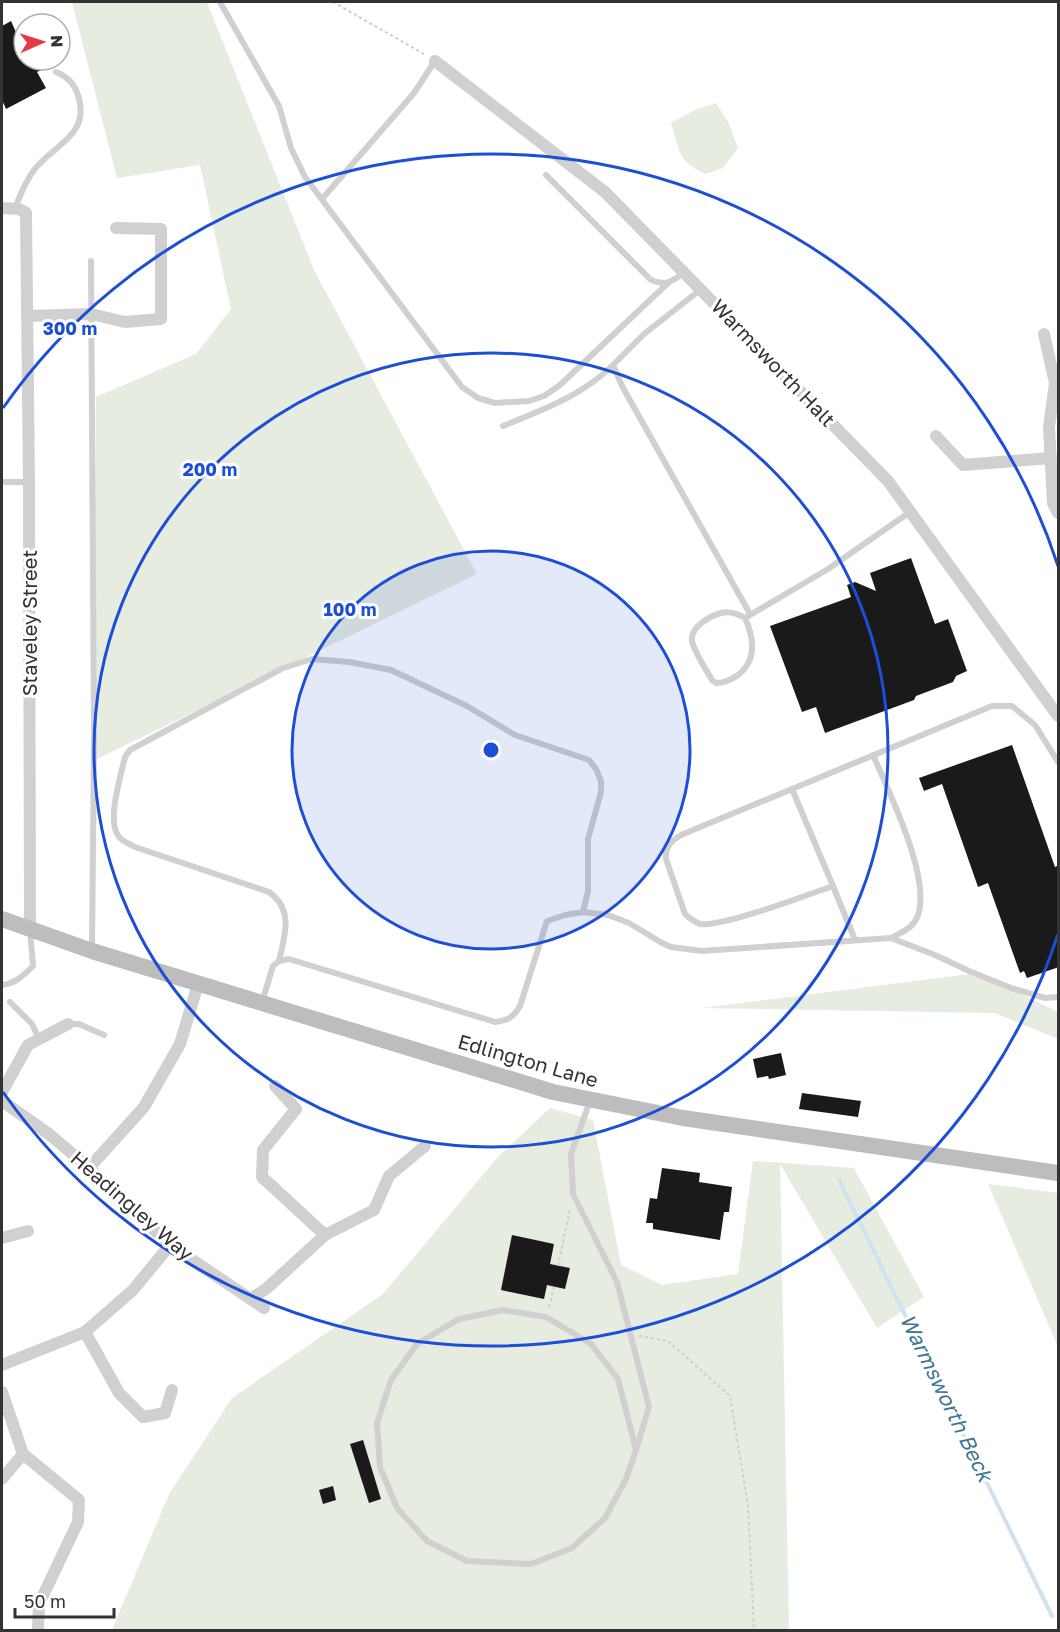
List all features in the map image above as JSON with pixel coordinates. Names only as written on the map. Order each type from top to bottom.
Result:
[{"type":"main road","name":"Edlington Lane","points":[[2,919],[92,951],[261,1004],[553,1092],[590,1101],[683,1118],[1059,1173]]},
{"type":"street","name":"Warmsworth Halt","points":[[435,61],[605,192],[888,481],[1059,716]]},
{"type":"street","points":[[2,208],[15,208]]},
{"type":"street","name":"Staveley Street","points":[[15,208],[24,210],[26,213],[30,930]]},
{"type":"street","points":[[28,316],[90,314],[116,322],[161,319],[161,229],[116,228]]},
{"type":"street","points":[[1044,334],[1055,383],[1051,458],[1053,503],[1059,513]]},
{"type":"street","points":[[936,436],[963,465],[1051,458]]},
{"type":"street","points":[[89,1168],[144,1107],[180,1044],[198,984]]},
{"type":"street","points":[[2,1092],[28,1045],[68,1024]]},
{"type":"street","points":[[275,1086],[296,1109],[263,1150],[262,1177],[325,1235]]},
{"type":"street","name":"Headingley Way","points":[[2,1101],[49,1134],[89,1168],[170,1245],[264,1308]]},
{"type":"street","points":[[250,1299],[266,1289],[325,1235],[374,1210],[389,1176],[425,1146]]},
{"type":"street","points":[[2,1238],[28,1230]]},
{"type":"street","points":[[2,1365],[85,1332],[133,1290],[170,1245]]},
{"type":"street","points":[[85,1332],[119,1393],[143,1417],[165,1413],[172,1390]]},
{"type":"street","points":[[2,1392],[23,1455],[79,1500],[78,1522],[39,1604],[38,1630]]},
{"type":"street","points":[[2,1479],[23,1455]]},
{"type":"lane","points":[[220,2],[279,106],[294,157],[305,177],[462,387],[478,398],[495,403],[529,401],[544,396],[560,385],[668,283],[685,273]]},
{"type":"lane","points":[[322,199],[414,93],[435,61]]},
{"type":"lane","points":[[15,208],[33,172],[39,164],[70,138],[79,121],[80,104],[74,86],[64,75],[56,72]]},
{"type":"lane","points":[[546,175],[651,280],[661,284],[668,283]]},
{"type":"lane","points":[[91,261],[92,951]]},
{"type":"lane","points":[[503,426],[563,402],[602,376],[644,334],[701,290]]},
{"type":"lane","points":[[613,365],[619,380],[748,616],[753,642],[750,661],[734,678],[716,683],[712,680],[693,645],[692,637],[702,622],[723,612],[748,616],[828,568],[911,512]]},
{"type":"lane","points":[[2,482],[29,482]]},
{"type":"lane","points":[[279,961],[286,931],[286,916],[282,904],[275,896],[269,892],[135,848],[119,837],[115,828],[114,815],[125,757],[130,750],[283,668],[312,659],[349,662],[391,670],[467,706],[515,735],[589,760],[601,781],[601,792],[588,839],[588,891],[583,912]]},
{"type":"lane","points":[[833,886],[734,918],[701,924],[685,914],[665,853],[668,846],[681,836],[992,706],[1012,706],[1035,725],[1059,762]]},
{"type":"lane","points":[[873,755],[897,807],[917,870],[922,898],[918,916],[910,927],[891,938]]},
{"type":"lane","points":[[792,789],[855,940]]},
{"type":"lane","points":[[261,1004],[273,966],[279,961],[289,959],[495,1022],[508,1020],[514,1016],[520,1006],[547,921],[583,912],[608,915],[629,923],[671,947],[702,951],[891,938],[1011,988],[1045,998],[1059,997]]},
{"type":"lane","points":[[2,985],[12,984],[33,966],[30,930]]},
{"type":"lane","points":[[10,1002],[32,1024],[39,1039]]},
{"type":"lane","points":[[68,1024],[79,1024],[104,1035]]},
{"type":"lane","points":[[590,1101],[571,1154],[573,1194],[617,1282],[649,1407],[636,1450],[626,1479],[605,1518],[572,1548],[531,1564],[467,1561],[427,1541],[397,1508],[380,1467],[377,1423],[390,1380],[417,1344],[459,1318],[502,1310],[546,1317],[591,1344],[618,1379],[636,1450]]},
{"type":"path","points":[[333,2],[435,61]]},
{"type":"path","points":[[558,1266],[573,1194]]},
{"type":"path","points":[[546,1317],[554,1287]]},
{"type":"path","points":[[631,1335],[668,1341],[730,1396],[748,1506],[753,1630]]},
{"type":"shaded area","points":[[72,2],[207,2],[315,272],[477,574],[93,761],[96,397],[196,354],[231,309],[200,165],[117,178]]},
{"type":"shaded area","points":[[716,103],[728,122],[738,148],[723,168],[706,174],[685,160],[678,148],[671,123],[695,110]]},
{"type":"shaded area","points":[[978,973],[1058,1012],[1058,1039],[995,1013],[702,1008]]},
{"type":"shaded area","points":[[550,1108],[593,1120],[621,1265],[662,1285],[738,1274],[753,1161],[854,1168],[924,1297],[877,1328],[780,1164],[789,1630],[112,1630],[169,1494],[232,1398],[383,1294],[497,1158]]},
{"type":"shaded area","points":[[988,1184],[1058,1193],[1058,1347]]},
{"type":"building","points":[[11,21],[12,23],[12,72],[37,72],[46,88],[6,109],[2,100],[2,26]]},
{"type":"building","points":[[911,558],[935,624],[948,619],[967,671],[956,676],[953,682],[916,696],[914,700],[825,733],[816,707],[802,712],[770,626],[851,597],[847,585],[855,582],[876,591],[870,573]]},
{"type":"building","points":[[1012,745],[1055,867],[1059,865],[1059,967],[1027,978],[1024,971],[1020,973],[988,883],[978,887],[942,784],[924,791],[919,778]]},
{"type":"building","points":[[781,1053],[786,1075],[769,1079],[768,1076],[757,1078],[753,1059]]},
{"type":"building","points":[[802,1093],[861,1101],[858,1117],[799,1109]]},
{"type":"building","points":[[662,1168],[700,1173],[699,1182],[732,1187],[729,1212],[724,1212],[720,1240],[653,1229],[653,1223],[646,1223],[650,1198],[657,1199]]},
{"type":"building","points":[[512,1235],[554,1244],[550,1264],[570,1268],[565,1289],[547,1285],[544,1299],[501,1290]]},
{"type":"building","points":[[363,1440],[381,1499],[369,1503],[350,1444]]},
{"type":"building","points":[[333,1486],[336,1500],[323,1504],[319,1490]]},
{"type":"waterway","name":"Warmsworth Beck","points":[[839,1180],[1052,1616]]}]
